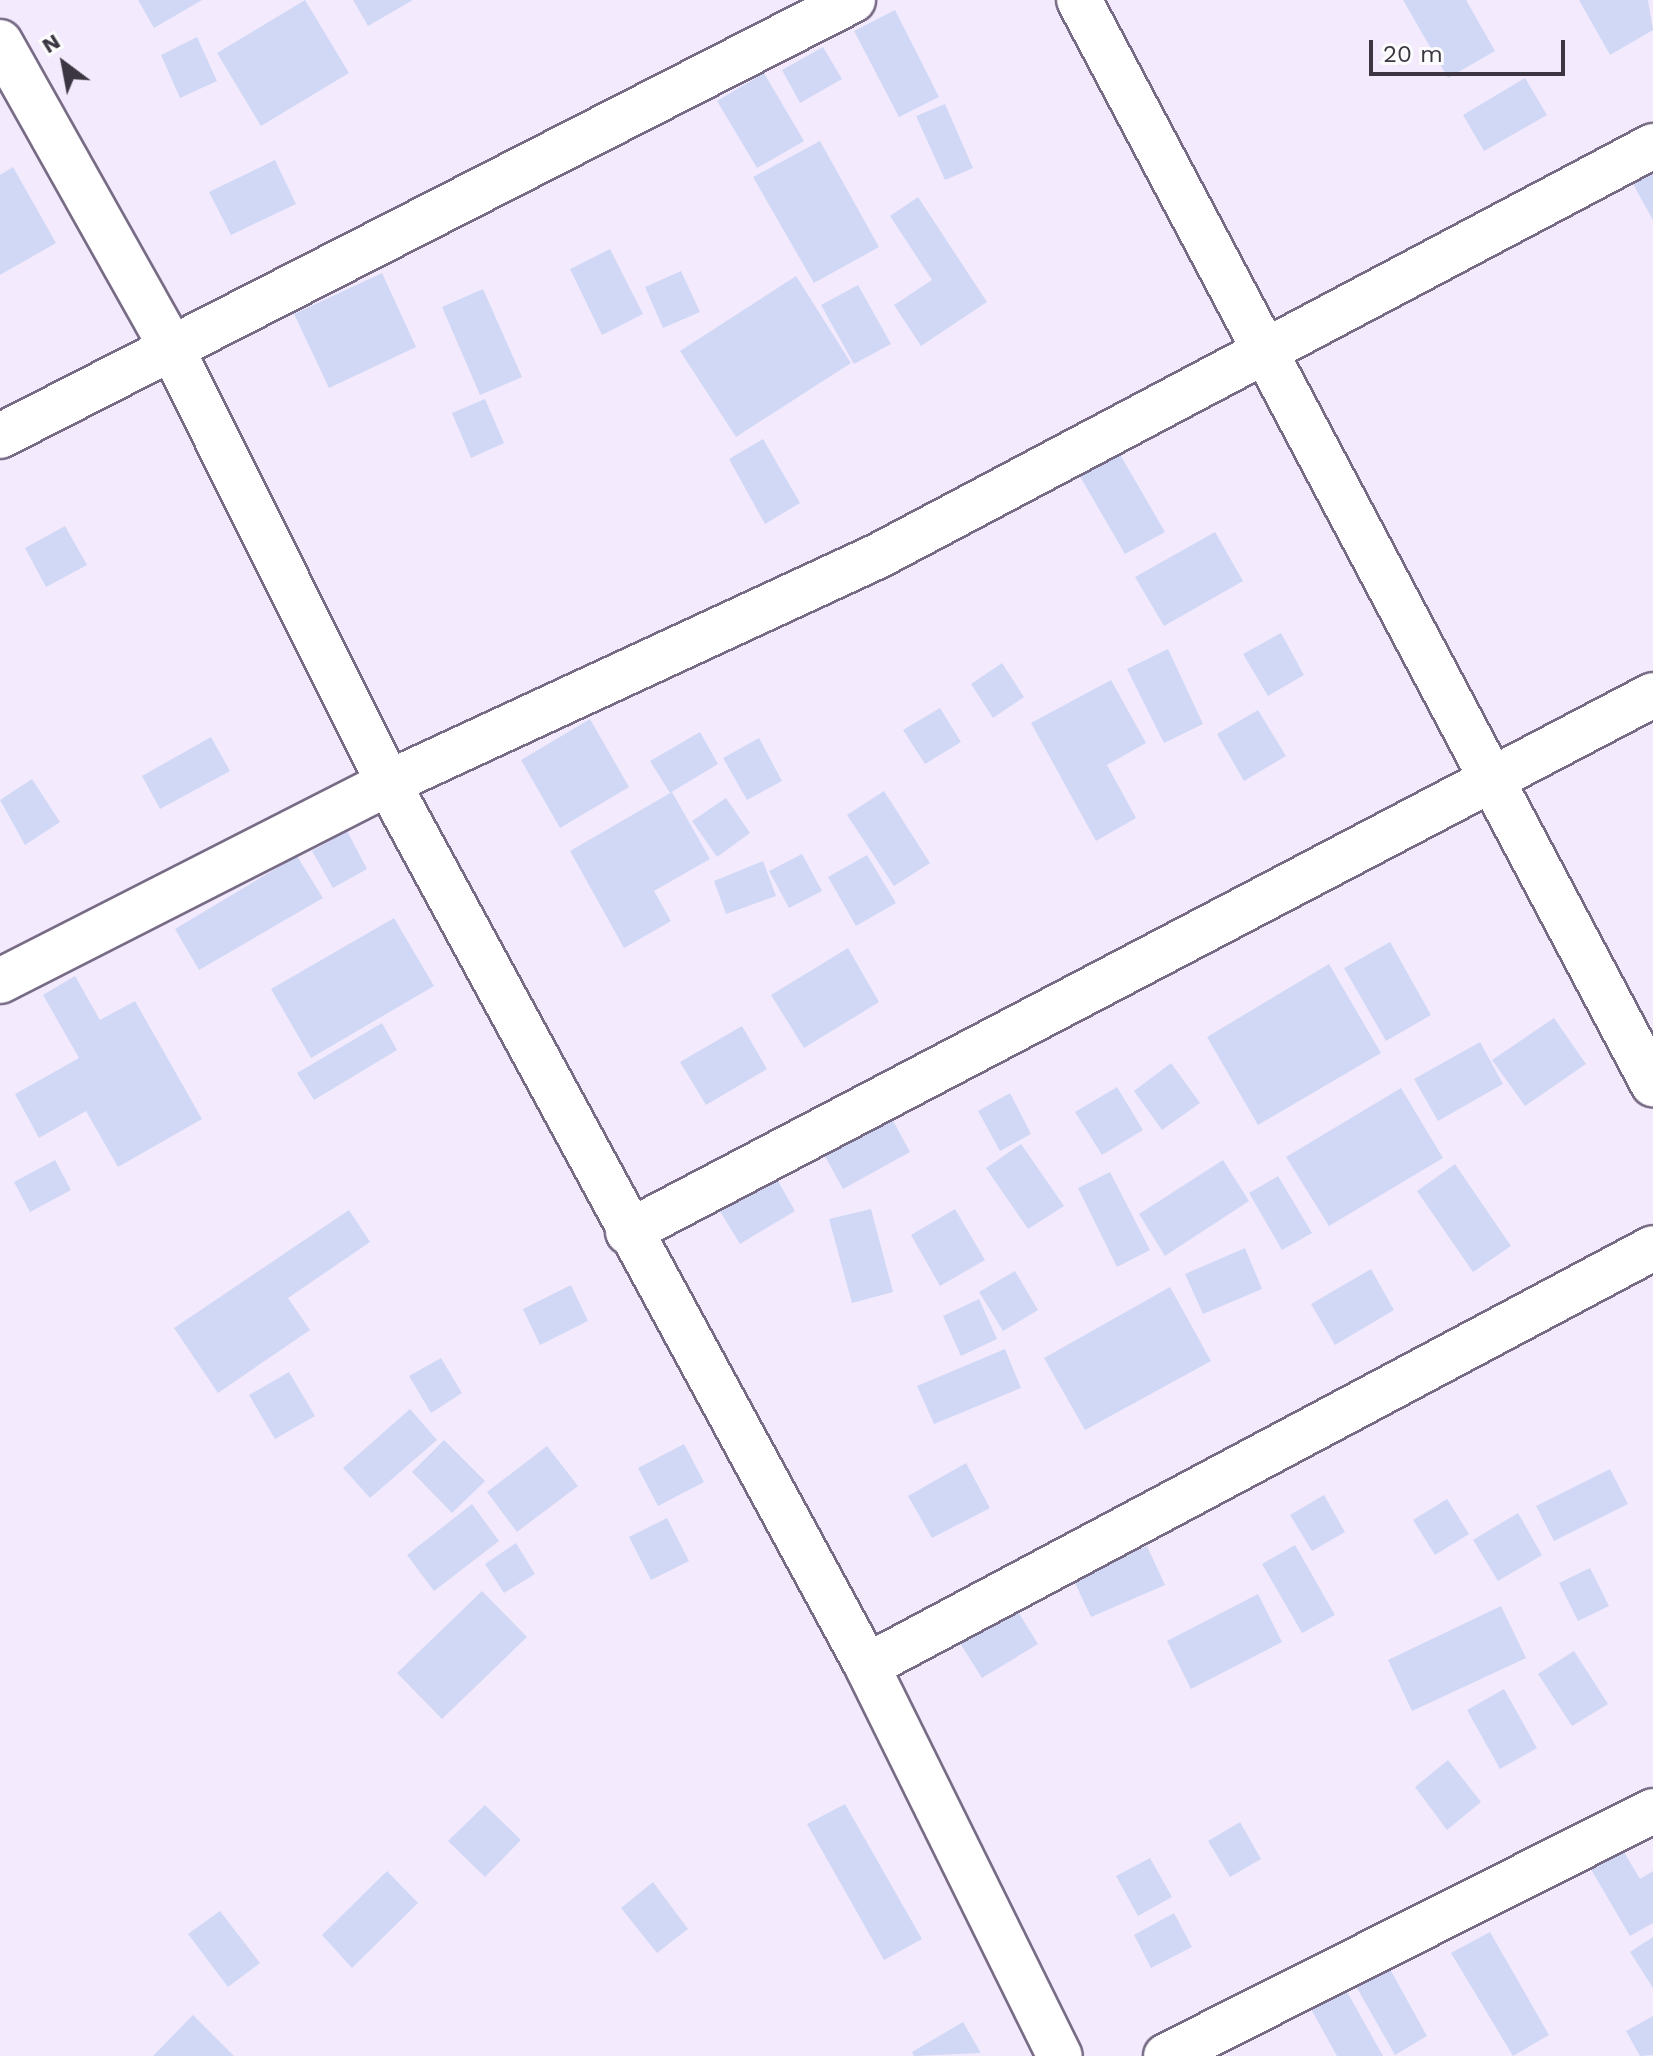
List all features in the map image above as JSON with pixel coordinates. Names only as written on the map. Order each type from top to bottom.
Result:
[{"type":"street","points":[[0,436],[170,345],[617,126],[853,0]]},
{"type":"street","points":[[1079,0],[1268,348],[1653,1084]]},
{"type":"street","points":[[0,42],[170,345],[388,783],[628,1232],[867,1666],[1060,2056]]},
{"type":"street","points":[[0,981],[388,783],[878,556],[1653,146]]},
{"type":"street","points":[[628,1232],[751,1162],[1495,783],[1653,695]]},
{"type":"street","points":[[867,1666],[1653,1248]]},
{"type":"street","points":[[1166,2056],[1653,1811]]},
{"type":"building","points":[[138,0],[202,0],[154,28]]},
{"type":"building","points":[[305,0],[349,73],[261,126],[217,53]]},
{"type":"building","points":[[353,0],[413,0],[368,26]]},
{"type":"building","points":[[1403,0],[1466,0],[1495,51],[1448,78]]},
{"type":"building","points":[[1579,0],[1648,0],[1653,30],[1610,55]]},
{"type":"building","points":[[895,10],[939,97],[899,117],[854,31]]},
{"type":"building","points":[[197,37],[217,81],[180,98],[161,55]]},
{"type":"building","points":[[823,47],[842,79],[800,103],[782,70]]},
{"type":"building","points":[[764,73],[804,141],[757,168],[717,101]]},
{"type":"building","points":[[1525,78],[1547,115],[1484,151],[1463,115]]},
{"type":"building","points":[[945,104],[973,168],[945,180],[916,116]]},
{"type":"building","points":[[820,141],[879,247],[814,283],[753,177]]},
{"type":"building","points":[[275,160],[296,204],[231,235],[209,192]]},
{"type":"building","points":[[13,167],[56,243],[0,275],[0,175]]},
{"type":"building","points":[[1653,173],[1653,220],[1633,184]]},
{"type":"building","points":[[918,197],[987,302],[921,346],[894,305],[932,280],[890,216]]},
{"type":"building","points":[[610,249],[643,314],[602,335],[570,269]]},
{"type":"building","points":[[681,271],[700,312],[663,328],[645,287]]},
{"type":"building","points":[[382,273],[416,347],[329,388],[294,314]]},
{"type":"building","points":[[796,276],[851,363],[736,437],[680,351]]},
{"type":"building","points":[[858,285],[891,344],[854,364],[821,305]]},
{"type":"building","points":[[483,289],[522,377],[480,395],[442,307]]},
{"type":"building","points":[[485,399],[504,443],[471,458],[452,413]]},
{"type":"building","points":[[763,439],[800,503],[765,524],[729,459]]},
{"type":"building","points":[[1118,451],[1165,532],[1125,554],[1078,473]]},
{"type":"building","points":[[65,526],[87,565],[46,587],[25,548]]},
{"type":"building","points":[[1215,532],[1243,581],[1164,626],[1135,577]]},
{"type":"building","points":[[1281,633],[1304,675],[1268,696],[1243,654]]},
{"type":"building","points":[[1168,649],[1203,724],[1164,743],[1127,669]]},
{"type":"building","points":[[1002,663],[1024,697],[993,718],[971,684]]},
{"type":"building","points":[[1111,680],[1146,743],[1107,765],[1136,818],[1096,841],[1031,723]]},
{"type":"building","points":[[940,708],[961,742],[925,764],[903,730]]},
{"type":"building","points":[[1258,710],[1286,756],[1244,781],[1217,734]]},
{"type":"building","points":[[590,719],[629,787],[560,828],[521,760]]},
{"type":"building","points":[[700,732],[718,764],[670,793],[650,761]]},
{"type":"building","points":[[211,737],[230,771],[160,809],[142,776]]},
{"type":"building","points":[[759,738],[782,781],[747,800],[723,758]]},
{"type":"building","points":[[32,779],[60,822],[25,845],[0,800]]},
{"type":"building","points":[[884,791],[930,863],[894,886],[847,815]]},
{"type":"building","points":[[672,792],[710,859],[654,891],[671,921],[624,948],[570,851]]},
{"type":"building","points":[[726,798],[750,833],[717,857],[692,821]]},
{"type":"building","points":[[347,831],[367,869],[333,888],[312,851]]},
{"type":"building","points":[[802,854],[822,891],[789,908],[769,871]]},
{"type":"building","points":[[867,855],[896,903],[856,926],[828,877]]},
{"type":"building","points":[[297,856],[323,898],[199,970],[175,929]]},
{"type":"building","points":[[763,861],[776,896],[726,914],[714,881]]},
{"type":"building","points":[[394,918],[434,986],[311,1058],[271,989]]},
{"type":"building","points":[[1390,942],[1431,1015],[1386,1041],[1344,968]]},
{"type":"building","points":[[848,948],[879,1002],[804,1048],[771,995]]},
{"type":"building","points":[[1329,964],[1381,1053],[1258,1125],[1207,1037]]},
{"type":"building","points":[[75,976],[100,1020],[135,1001],[202,1119],[118,1167],[86,1111],[39,1138],[15,1094],[79,1058],[43,995]]},
{"type":"building","points":[[1554,1018],[1586,1064],[1525,1106],[1492,1060]]},
{"type":"building","points":[[382,1023],[397,1050],[314,1100],[297,1073]]},
{"type":"building","points":[[742,1026],[767,1069],[706,1105],[680,1062]]},
{"type":"building","points":[[1480,1042],[1503,1084],[1438,1121],[1414,1079]]},
{"type":"building","points":[[1171,1063],[1200,1103],[1162,1130],[1134,1091]]},
{"type":"building","points":[[1117,1087],[1143,1130],[1102,1155],[1075,1112]]},
{"type":"building","points":[[1401,1088],[1443,1158],[1329,1226],[1286,1157]]},
{"type":"building","points":[[1010,1093],[1031,1134],[1000,1151],[978,1111]]},
{"type":"building","points":[[890,1115],[910,1152],[843,1189],[822,1151]]},
{"type":"building","points":[[1021,1144],[1064,1206],[1028,1229],[986,1168]]},
{"type":"building","points":[[55,1160],[71,1190],[30,1212],[14,1182]]},
{"type":"building","points":[[1223,1160],[1249,1201],[1165,1256],[1139,1214]]},
{"type":"building","points":[[1455,1164],[1511,1246],[1473,1272],[1417,1191]]},
{"type":"building","points":[[1110,1172],[1150,1250],[1117,1267],[1078,1188]]},
{"type":"building","points":[[774,1174],[795,1211],[740,1244],[718,1208]]},
{"type":"building","points":[[1278,1176],[1312,1233],[1282,1250],[1249,1193]]},
{"type":"building","points":[[871,1209],[893,1292],[852,1303],[829,1219]]},
{"type":"building","points":[[955,1209],[985,1260],[940,1286],[911,1235]]},
{"type":"building","points":[[349,1210],[370,1242],[288,1298],[310,1330],[218,1393],[174,1328]]},
{"type":"building","points":[[1245,1248],[1262,1289],[1203,1314],[1185,1274]]},
{"type":"building","points":[[1371,1269],[1394,1310],[1335,1345],[1311,1304]]},
{"type":"building","points":[[1015,1271],[1038,1310],[1003,1331],[979,1292]]},
{"type":"building","points":[[571,1285],[588,1321],[540,1345],[523,1309]]},
{"type":"building","points":[[1170,1287],[1211,1361],[1085,1430],[1044,1358]]},
{"type":"building","points":[[979,1299],[997,1339],[961,1356],[943,1316]]},
{"type":"building","points":[[1005,1349],[1021,1388],[934,1424],[917,1386]]},
{"type":"building","points":[[441,1358],[462,1393],[431,1413],[409,1376]]},
{"type":"building","points":[[289,1372],[315,1416],[275,1439],[249,1395]]},
{"type":"building","points":[[410,1409],[437,1440],[370,1498],[343,1468]]},
{"type":"building","points":[[444,1440],[485,1481],[452,1513],[412,1472]]},
{"type":"building","points":[[684,1444],[704,1482],[658,1506],[638,1468]]},
{"type":"building","points":[[547,1446],[578,1486],[517,1532],[487,1492]]},
{"type":"building","points":[[966,1463],[990,1508],[932,1538],[908,1496]]},
{"type":"building","points":[[1610,1469],[1628,1504],[1554,1541],[1536,1506]]},
{"type":"building","points":[[1324,1495],[1345,1532],[1312,1551],[1290,1515]]},
{"type":"building","points":[[1447,1499],[1469,1534],[1435,1555],[1413,1520]]},
{"type":"building","points":[[472,1504],[499,1541],[434,1591],[407,1555]]},
{"type":"building","points":[[1518,1513],[1542,1555],[1498,1581],[1473,1540]]},
{"type":"building","points":[[667,1518],[689,1561],[651,1580],[629,1537]]},
{"type":"building","points":[[516,1543],[535,1574],[504,1593],[485,1564]]},
{"type":"building","points":[[1295,1545],[1335,1615],[1302,1633],[1262,1564]]},
{"type":"building","points":[[1147,1546],[1165,1585],[1091,1617],[1073,1579]]},
{"type":"building","points":[[1590,1568],[1609,1606],[1578,1621],[1559,1583]]},
{"type":"building","points":[[482,1591],[527,1637],[442,1719],[397,1673]]},
{"type":"building","points":[[1258,1594],[1282,1642],[1191,1689],[1167,1641]]},
{"type":"building","points":[[1014,1605],[1038,1644],[982,1678],[958,1640]]},
{"type":"building","points":[[1501,1606],[1526,1658],[1412,1711],[1388,1660]]},
{"type":"building","points":[[1574,1651],[1608,1704],[1572,1726],[1538,1674]]},
{"type":"building","points":[[1504,1689],[1537,1748],[1500,1769],[1467,1710]]},
{"type":"building","points":[[1448,1760],[1481,1802],[1447,1830],[1415,1787]]},
{"type":"building","points":[[845,1804],[922,1939],[884,1960],[807,1824]]},
{"type":"building","points":[[485,1805],[521,1840],[485,1877],[448,1841]]},
{"type":"building","points":[[1240,1822],[1261,1859],[1230,1877],[1208,1841]]},
{"type":"building","points":[[1621,1847],[1640,1879],[1653,1871],[1653,1923],[1630,1936],[1589,1866]]},
{"type":"building","points":[[1150,1858],[1172,1897],[1138,1916],[1116,1876]]},
{"type":"building","points":[[387,1871],[418,1903],[352,1968],[322,1935]]},
{"type":"building","points":[[653,1882],[688,1929],[657,1953],[621,1908]]},
{"type":"building","points":[[220,1911],[260,1963],[228,1987],[188,1934]]},
{"type":"building","points":[[1174,1913],[1192,1947],[1151,1968],[1134,1935]]},
{"type":"building","points":[[1490,1932],[1549,2035],[1513,2056],[1451,1953]]},
{"type":"building","points":[[1653,1937],[1653,1988],[1630,1952]]},
{"type":"building","points":[[1386,1962],[1427,2036],[1395,2055],[1353,1981]]},
{"type":"building","points":[[1341,1981],[1383,2056],[1337,2056],[1306,2000]]},
{"type":"building","points":[[193,2015],[234,2056],[153,2056]]},
{"type":"building","points":[[1653,2016],[1653,2055],[1640,2056],[1626,2031]]},
{"type":"building","points":[[963,2022],[981,2053],[914,2056],[912,2052]]}]
